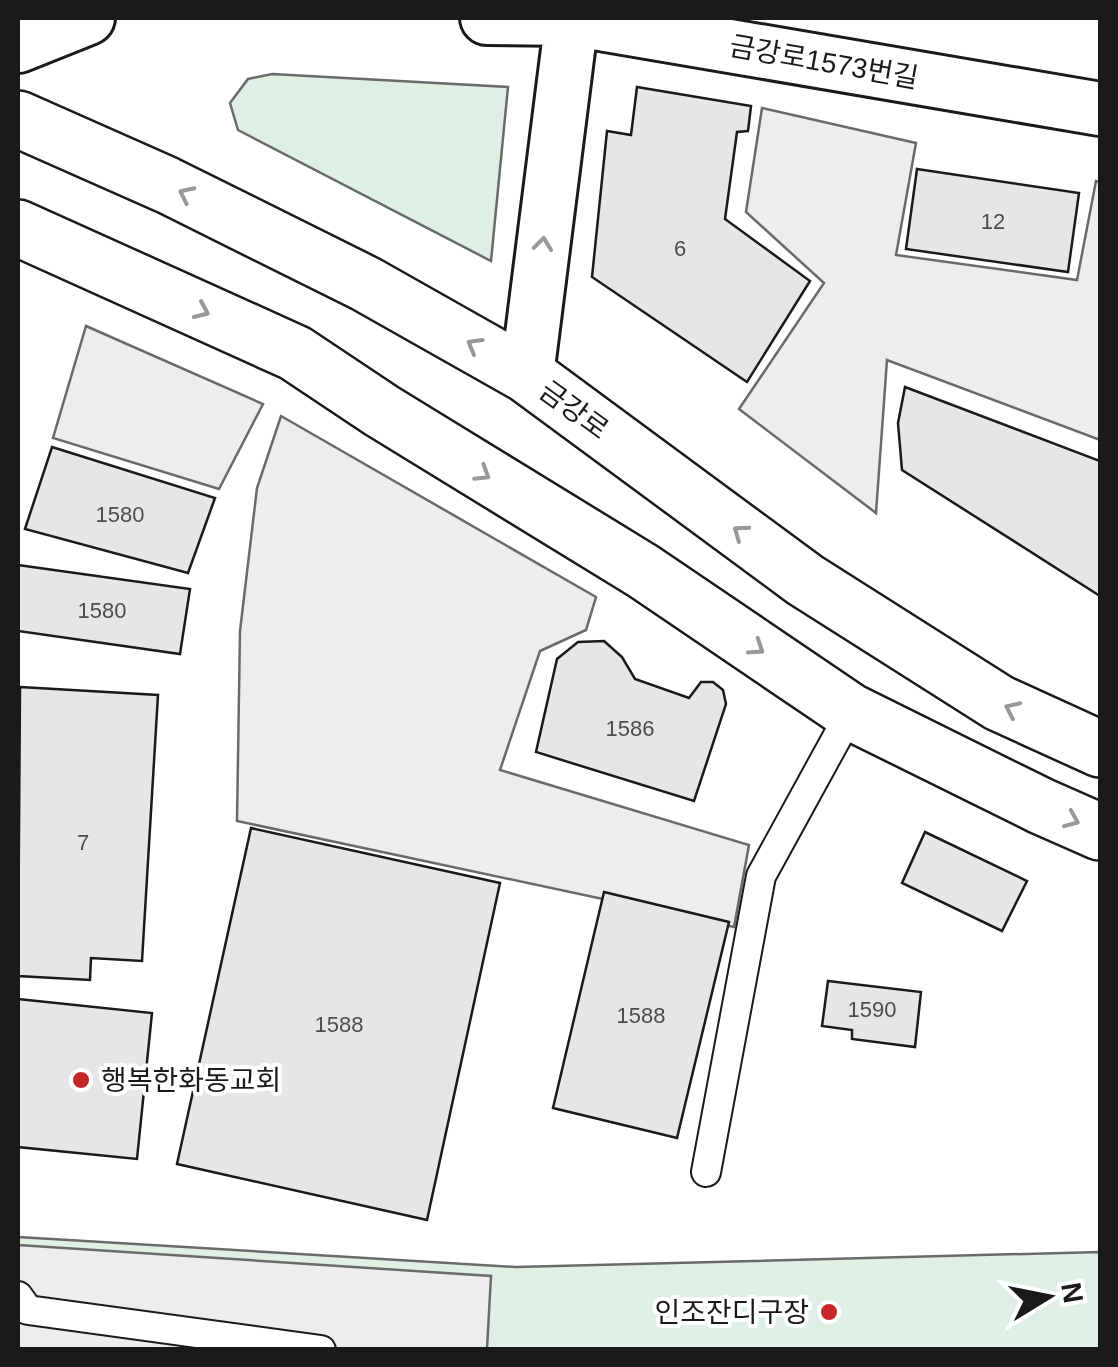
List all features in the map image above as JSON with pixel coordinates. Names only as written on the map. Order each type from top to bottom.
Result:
[{"type":"main road","name":"금강로","points":[[18,119],[167,185],[366,284],[527,376],[805,580],[999,703],[1100,749]]},
{"type":"main road","points":[[18,228],[294,353],[643,570],[851,712],[1100,832]]},
{"type":"street","points":[[18,46],[88,18]]},
{"type":"street","name":"금강로1573번길","points":[[487,18],[571,18],[1100,110]]},
{"type":"street","points":[[527,376],[571,18]]},
{"type":"lane","points":[[706,1172],[761,876],[851,712]]},
{"type":"lane","points":[[18,1296],[28,1310],[321,1350]]},
{"type":"green space","points":[[272,74],[508,87],[491,261],[238,130],[230,103],[248,79]]},
{"type":"green space","points":[[18,1237],[516,1267],[1100,1252],[1100,1349],[18,1349]]},
{"type":"shaded area","points":[[762,108],[916,143],[896,255],[1077,280],[1096,181],[1100,182],[1100,440],[887,360],[876,513],[739,409],[824,283],[746,212]]},
{"type":"shaded area","points":[[86,326],[263,404],[219,489],[53,438]]},
{"type":"shaded area","points":[[281,416],[596,597],[586,630],[540,651],[500,770],[749,845],[734,927],[237,821],[240,631],[257,488]]},
{"type":"shaded area","points":[[18,1245],[491,1276],[487,1349],[18,1349]]},
{"type":"building","points":[[637,87],[751,106],[748,131],[737,132],[725,219],[810,281],[747,382],[592,277],[607,131],[631,135]]},
{"type":"building","points":[[917,169],[1079,193],[1068,272],[906,249]]},
{"type":"building","points":[[905,387],[1100,461],[1100,596],[902,470],[898,423]]},
{"type":"building","points":[[52,447],[215,498],[188,573],[25,529]]},
{"type":"building","points":[[18,565],[190,589],[180,654],[18,631]]},
{"type":"building","points":[[604,641],[622,657],[635,679],[689,698],[701,682],[713,682],[723,690],[726,704],[694,801],[536,752],[557,659],[578,642]]},
{"type":"building","points":[[20,687],[158,695],[142,961],[91,958],[90,980],[18,976]]},
{"type":"building","points":[[251,828],[500,883],[427,1220],[177,1164]]},
{"type":"building","points":[[925,832],[1027,881],[1002,931],[902,883]]},
{"type":"building","points":[[604,892],[729,922],[677,1138],[553,1108]]},
{"type":"building","points":[[828,981],[921,992],[915,1047],[852,1039],[852,1030],[822,1026]]},
{"type":"building","name":"행복한화동교회","points":[[18,999],[152,1013],[137,1159],[18,1147]]},
{"type":"place","name":"행복한화동교회","points":[[81,1080]]},
{"type":"place","name":"인조잔디구장","points":[[829,1312]]}]
